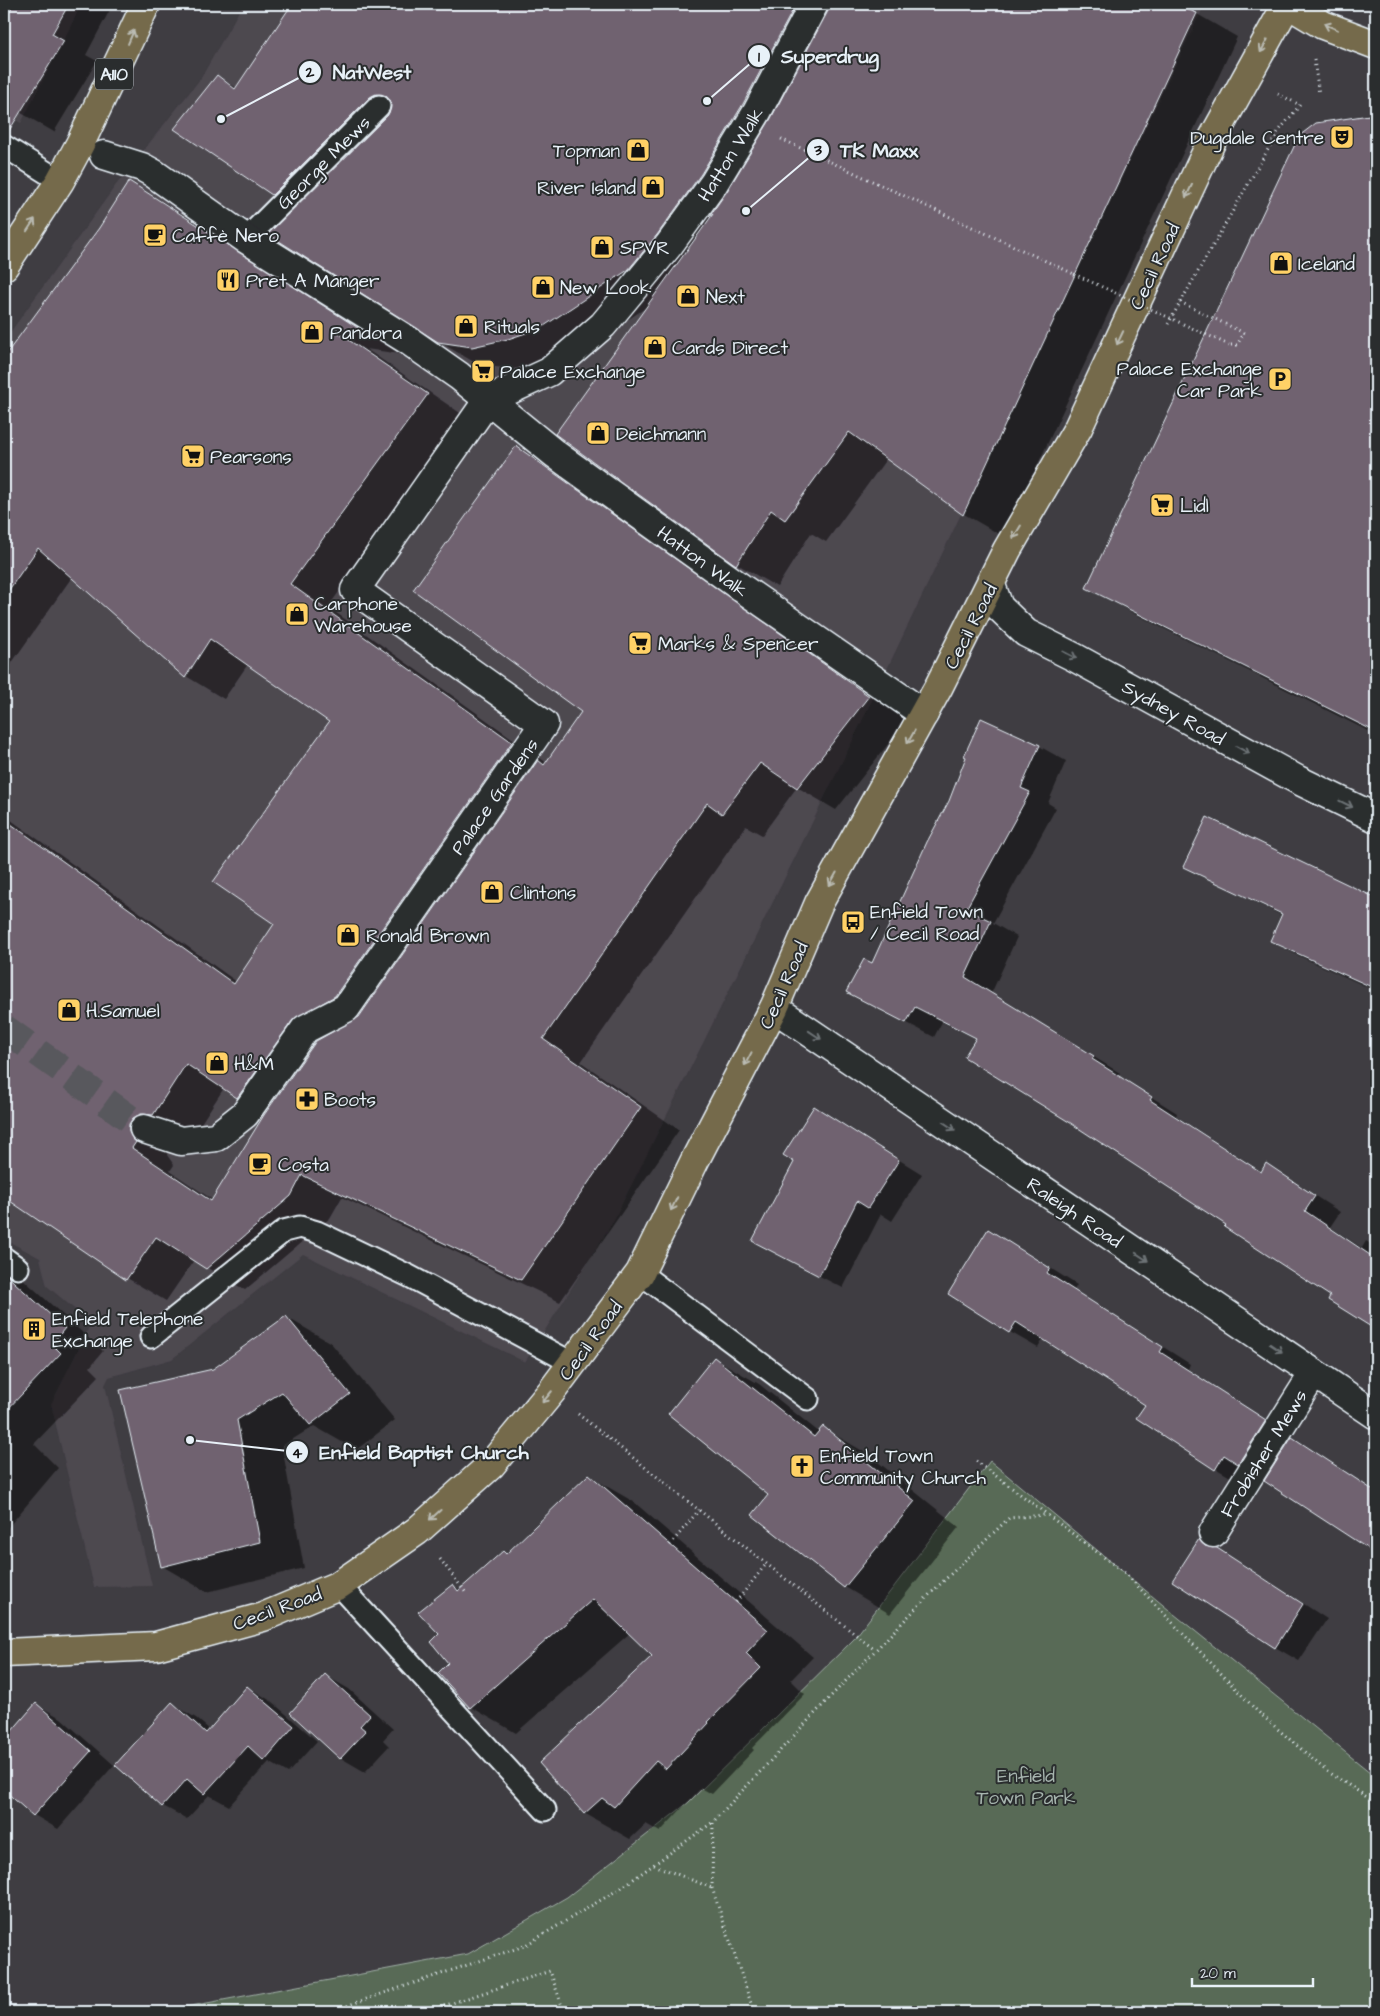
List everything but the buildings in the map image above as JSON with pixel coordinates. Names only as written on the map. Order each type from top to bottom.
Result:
[{"type":"main road","name":"A110","points":[[92,150],[146,4]]},
{"type":"main road","points":[[1288,4],[1324,24],[1376,45]]},
{"type":"main road","name":"Cecil Road","points":[[4,1653],[156,1646],[263,1617],[339,1585],[417,1531],[490,1465],[551,1392],[640,1273],[696,1158],[774,1008],[819,904],[924,714],[991,585],[1007,550],[1078,428],[1214,138],[1288,4]]},
{"type":"main road","points":[[4,266],[60,181],[92,150]]},
{"type":"street","name":"Hatton Walk","points":[[488,400],[549,372],[603,325],[669,245],[714,183],[747,128],[814,4]]},
{"type":"street","name":"Hatton Walk","points":[[92,150],[142,167],[246,239],[409,341],[459,376],[554,454],[743,589],[924,714]]},
{"type":"street","name":"Palace Gardens","points":[[144,1129],[181,1141],[216,1137],[245,1114],[305,1028],[346,1008],[544,724],[355,590],[488,400]]},
{"type":"street","name":"Sydney Road","points":[[991,585],[999,607],[1026,633],[1074,657],[1298,780],[1375,816]]},
{"type":"street","name":"Raleigh Road","points":[[774,1008],[1376,1415]]},
{"type":"street","name":"Frobisher Mews","points":[[1213,1533],[1314,1373]]},
{"type":"lane","name":"George Mews","points":[[246,239],[379,106]]},
{"type":"lane","points":[[4,146],[60,181]]},
{"type":"lane","points":[[151,1337],[284,1231],[300,1227],[317,1232],[409,1276],[572,1363]]},
{"type":"lane","points":[[640,1273],[808,1399]]},
{"type":"lane","points":[[339,1585],[545,1810]]},
{"type":"path","points":[[1314,58],[1320,94]]},
{"type":"path","points":[[1166,329],[1278,132],[1300,105],[1273,92]]},
{"type":"path","points":[[780,138],[1229,345],[1237,345],[1244,333],[1180,302]]},
{"type":"path","points":[[551,1392],[767,1562],[843,1627],[875,1650]]},
{"type":"path","points":[[976,1461],[1045,1515],[1125,1573],[1257,1711],[1324,1769],[1376,1803]]},
{"type":"path","points":[[670,1545],[699,1510]]},
{"type":"path","points":[[328,2012],[524,1946],[621,1888],[713,1822],[875,1650],[1009,1518],[1045,1515]]},
{"type":"path","points":[[417,1531],[466,1592]]},
{"type":"path","points":[[736,1602],[767,1562]]},
{"type":"path","points":[[713,1822],[712,1888],[754,2012]]},
{"type":"path","points":[[653,1865],[712,1888]]},
{"type":"path","points":[[426,2012],[550,1971],[564,2012]]},
{"type":"shaded area","points":[[4,4],[82,4],[21,123],[4,113]]},
{"type":"shaded area","points":[[243,4],[1184,4],[1202,10],[854,738],[702,1045],[613,1222],[525,1362],[303,1254],[172,1359],[109,1377],[105,1385],[152,1586],[94,1587],[51,1404],[91,1323],[47,1286],[40,1258],[4,1239],[4,341],[116,185],[201,78]]},
{"type":"green space","name":"Enfield Town Park","points":[[990,1461],[1169,1610],[1376,1777],[1376,2012],[159,2012],[468,1954],[567,1897],[689,1802],[854,1639]]},
{"type":"tunnel","points":[[4,1028],[144,1129]]},
{"type":"place","name":"Superdrug","points":[[707,101]]},
{"type":"place","name":"NatWest","points":[[221,119]]},
{"type":"place","name":"Dugdale Centre","points":[[1342,137]]},
{"type":"place","name":"Topman","points":[[638,150]]},
{"type":"place","name":"River Island","points":[[653,187]]},
{"type":"place","name":"TK Maxx","points":[[746,211]]},
{"type":"place","name":"Caffè Nero","points":[[155,235]]},
{"type":"place","name":"SPVR","points":[[602,247]]},
{"type":"place","name":"Iceland","points":[[1281,263]]},
{"type":"place","name":"Pret A Manger","points":[[228,280]]},
{"type":"place","name":"New Look","points":[[543,287]]},
{"type":"place","name":"Next","points":[[688,296]]},
{"type":"place","name":"Rituals","points":[[466,326]]},
{"type":"place","name":"Pandora","points":[[312,332]]},
{"type":"place","name":"Cards Direct","points":[[655,347]]},
{"type":"place","name":"Palace Exchange","points":[[483,371]]},
{"type":"place","name":"Palace Exchange Car Park","points":[[1280,379]]},
{"type":"place","name":"Deichmann","points":[[598,433]]},
{"type":"place","name":"Pearsons","points":[[193,456]]},
{"type":"place","name":"Lidl","points":[[1162,505]]},
{"type":"place","name":"Carphone Warehouse","points":[[297,614]]},
{"type":"place","name":"Marks & Spencer","points":[[640,643]]},
{"type":"place","name":"Clintons","points":[[492,892]]},
{"type":"place","name":"Enfield Town / Cecil Road","points":[[853,922]]},
{"type":"place","name":"Ronald Brown","points":[[348,935]]},
{"type":"place","name":"H.Samuel","points":[[69,1010]]},
{"type":"place","name":"H&M","points":[[217,1063]]},
{"type":"place","name":"Boots","points":[[307,1099]]},
{"type":"place","name":"Costa","points":[[260,1164]]},
{"type":"place","name":"Enfield Telephone Exchange","points":[[34,1329]]},
{"type":"place","name":"Enfield Baptist Church","points":[[190,1440]]},
{"type":"place","name":"Enfield Town Community Church","points":[[802,1466]]}]
